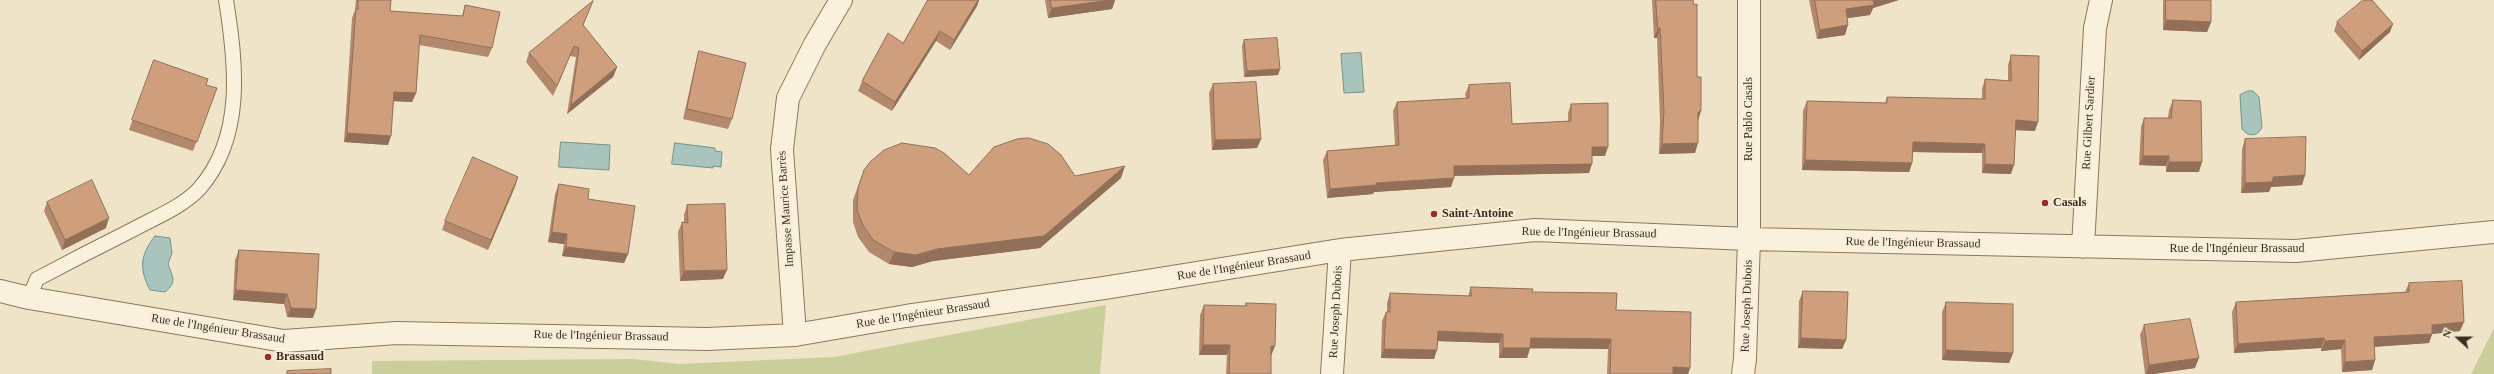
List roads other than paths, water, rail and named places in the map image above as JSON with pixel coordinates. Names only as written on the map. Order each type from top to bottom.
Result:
[{"type":"street","name":"Impasse Maurice Barrès","points":[[796,335],[782,149],[788,98],[815,44],[841,0]]},
{"type":"street","name":"Rue Pablo Casals","points":[[1749,0],[1750,239]]},
{"type":"street","name":"Rue Gilbert Sardier","points":[[2083,247],[2095,28],[2100,0]]},
{"type":"street","name":"Rue de l'Ingénieur Brassaud","points":[[0,291],[29,298],[284,341],[397,333],[707,339],[796,335],[906,316],[1104,288],[1340,250],[1535,230],[1750,239],[2296,251],[2494,232]]},
{"type":"street","name":"Rue Joseph Dubois","points":[[1743,374],[1750,239]]},
{"type":"street","name":"Rue Joseph Dubois","points":[[1332,374],[1340,250]]},
{"type":"lane","points":[[29,298],[37,279],[173,208],[198,189],[220,156],[233,113],[233,48],[226,0]]},
{"type":"water","points":[[1361,53],[1364,92],[1344,93],[1341,54]]},
{"type":"water","points":[[2248,91],[2253,91],[2259,97],[2262,127],[2258,133],[2253,135],[2244,132],[2242,129],[2240,95]]},
{"type":"water","points":[[561,142],[610,145],[609,170],[559,167]]},
{"type":"water","points":[[675,143],[715,148],[715,151],[722,152],[721,167],[713,166],[713,168],[672,164]]},
{"type":"water","points":[[155,236],[170,238],[172,253],[168,264],[173,282],[165,292],[150,290],[144,275],[144,256]]},
{"type":"place","name":"Casals","points":[[2045,203]]},
{"type":"place","name":"Saint-Antoine","points":[[1434,214]]},
{"type":"place","name":"Brassaud","points":[[268,357]]}]
